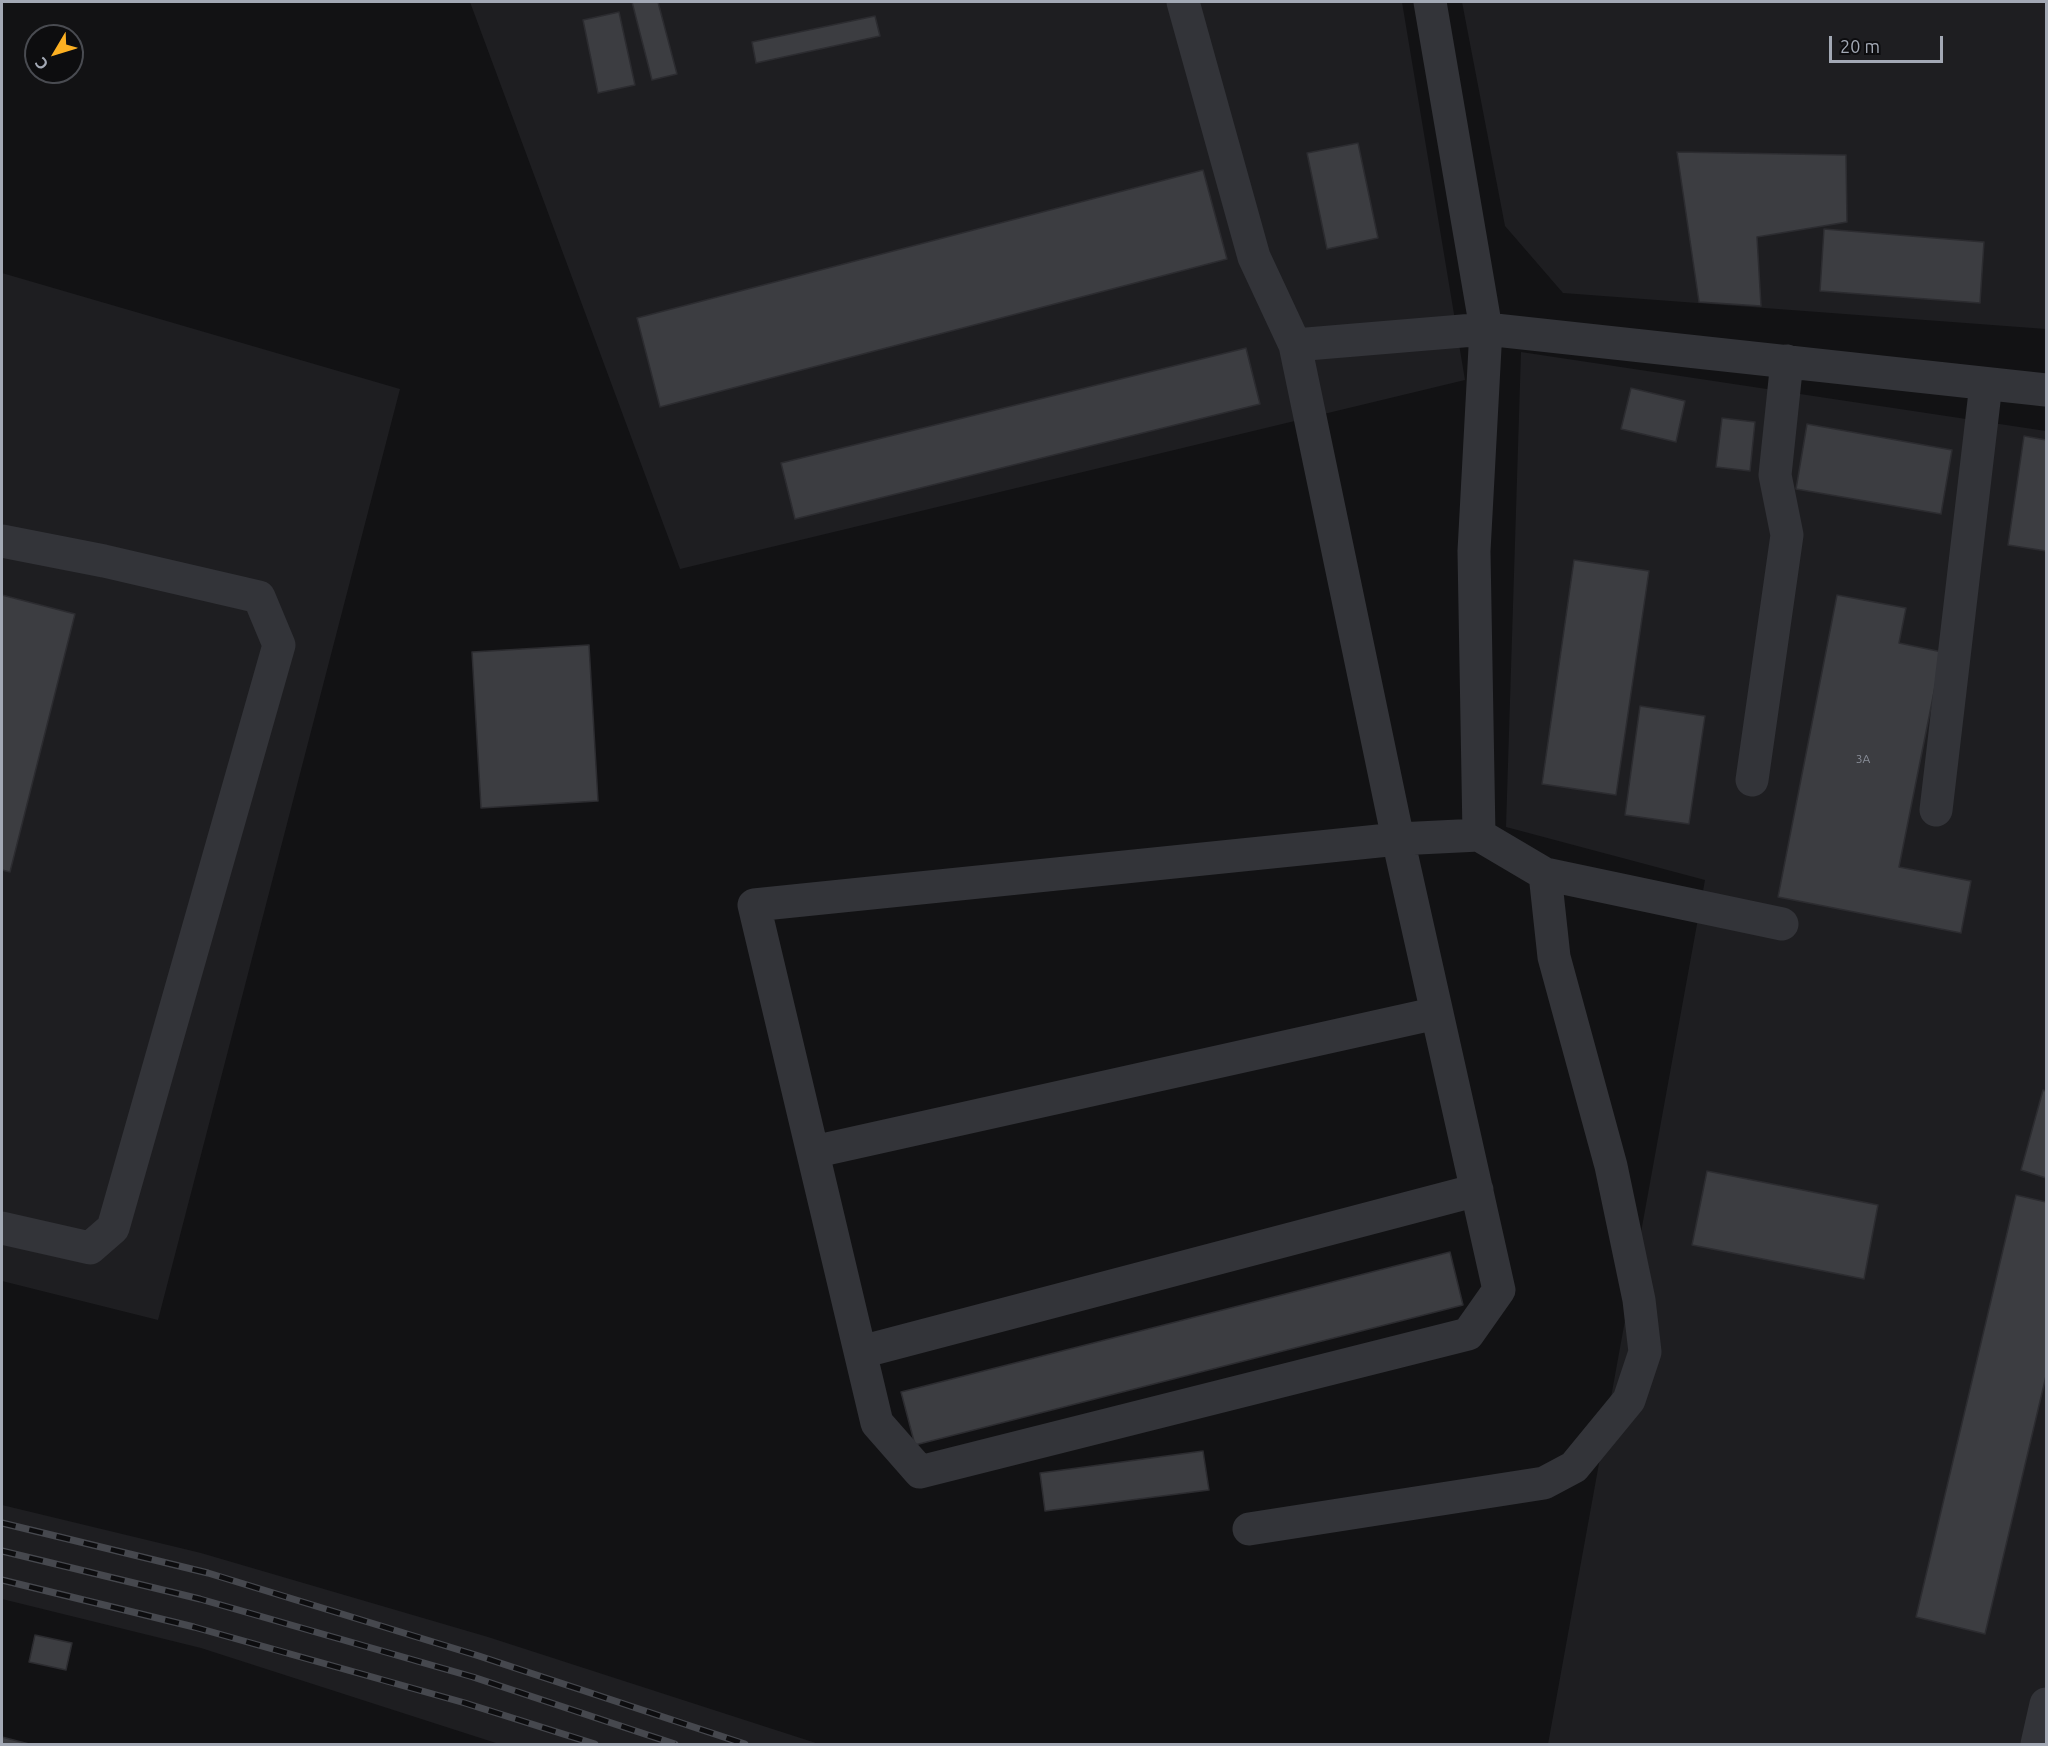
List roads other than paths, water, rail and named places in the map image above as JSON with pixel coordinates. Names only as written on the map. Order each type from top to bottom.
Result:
[{"type":"lane","points":[[1183,2],[1254,257],[1295,345],[1398,839],[1499,1290],[1468,1334],[920,1472],[877,1423],[754,905],[1398,839],[1479,834],[1545,874],[1782,924]]},
{"type":"lane","points":[[1430,2],[1486,329],[1474,551],[1479,834]]},
{"type":"lane","points":[[1295,345],[1486,329],[2046,390]]},
{"type":"lane","points":[[1752,780],[1787,535],[1775,475],[1786,361]]},
{"type":"lane","points":[[1936,810],[1986,384]]},
{"type":"lane","points":[[2,541],[104,561],[259,597],[279,645],[113,1228],[90,1248],[2,1228]]},
{"type":"lane","points":[[1249,1529],[1544,1483],[1574,1467],[1629,1400],[1645,1352],[1639,1300],[1611,1166],[1554,957],[1545,874]]},
{"type":"lane","points":[[813,1152],[1437,1013]]},
{"type":"lane","points":[[861,1352],[1477,1190]]},
{"type":"lane","points":[[2037,1744],[2046,1704]]},
{"type":"railway","points":[[2,1523],[208,1573],[479,1656],[745,1744]]},
{"type":"railway","points":[[2,1551],[200,1599],[473,1677],[675,1744]]},
{"type":"railway","points":[[2,1580],[194,1627],[465,1703],[595,1744]]}]
